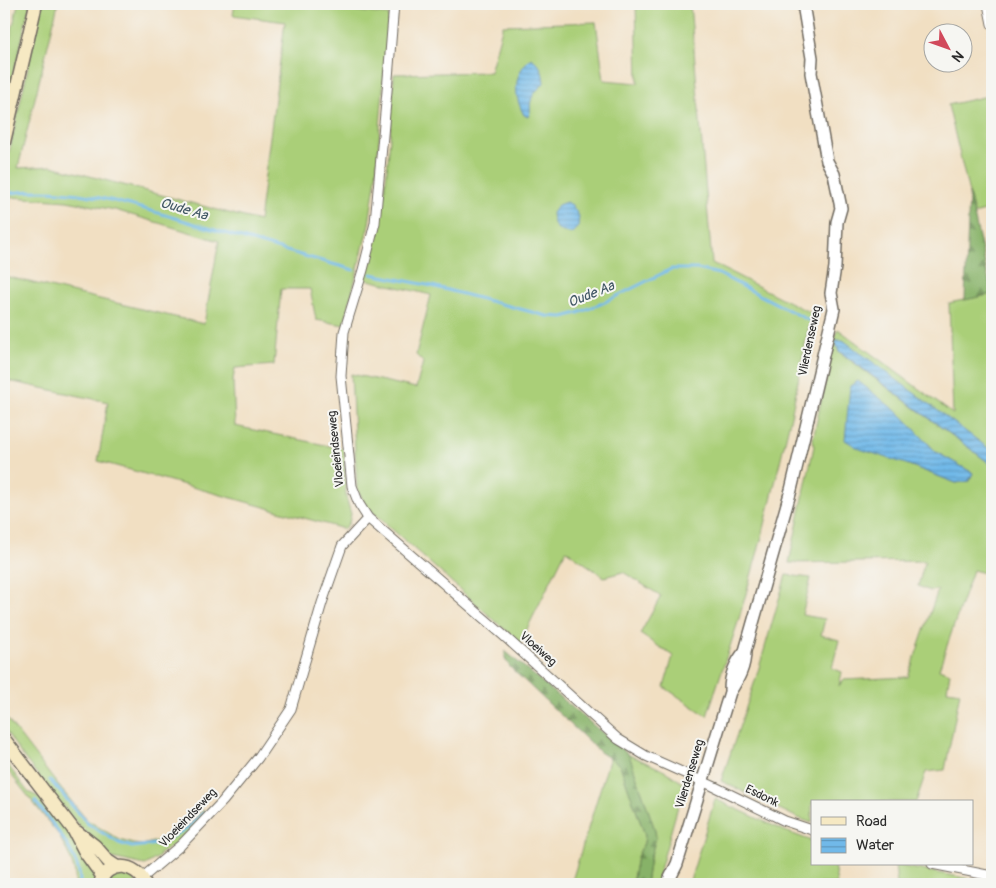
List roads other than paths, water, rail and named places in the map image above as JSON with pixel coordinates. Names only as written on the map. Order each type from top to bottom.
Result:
[{"type":"main road","points":[[4,142],[36,4]]},
{"type":"main road","points":[[4,739],[73,829],[101,880],[111,869],[116,867],[131,868],[144,881]]},
{"type":"main road","points":[[73,829],[95,846],[116,867]]},
{"type":"street","name":"Vloeieindseweg","points":[[144,881],[223,801],[258,758],[292,709],[322,603],[342,546],[368,518],[359,504],[352,486],[341,376],[344,332],[375,223],[394,4]]},
{"type":"street","name":"Vlierdenseweg","points":[[667,884],[677,864],[730,692],[740,677],[745,662],[745,651],[792,490],[834,309],[831,293],[835,267],[837,222],[840,208],[834,174],[827,161],[811,73],[812,58],[804,4]]},
{"type":"street","points":[[988,4],[992,24]]},
{"type":"street","name":"Vloeiweg","points":[[368,518],[496,628],[618,739],[646,756],[702,781]]},
{"type":"street","name":"Esdonk","points":[[702,781],[785,821],[811,830]]},
{"type":"street","name":"Vlierdenseweg","points":[[676,884],[677,864]]},
{"type":"street","points":[[942,866],[992,876]]},
{"type":"water","points":[[531,58],[541,69],[544,83],[533,96],[528,117],[524,115],[520,107],[517,85],[521,71]]},
{"type":"water","points":[[566,202],[572,205],[579,216],[578,227],[572,233],[563,232],[557,228],[552,213],[558,205]]},
{"type":"water","points":[[834,340],[843,340],[992,451],[992,465],[839,351]]},
{"type":"water","points":[[858,381],[901,415],[936,452],[973,473],[969,481],[956,483],[860,449],[845,440],[850,386]]},
{"type":"waterway","name":"Oude Aa","points":[[4,194],[56,191],[110,200],[354,270]]},
{"type":"waterway","name":"Oude Aa","points":[[371,274],[432,286],[547,316],[563,317],[605,302],[671,269],[697,269],[719,274],[808,320]]},
{"type":"waterway","points":[[50,780],[88,824],[119,843],[132,847],[157,844],[188,828],[203,813]]},
{"type":"waterway","points":[[35,801],[71,851],[76,862],[80,884]]}]
